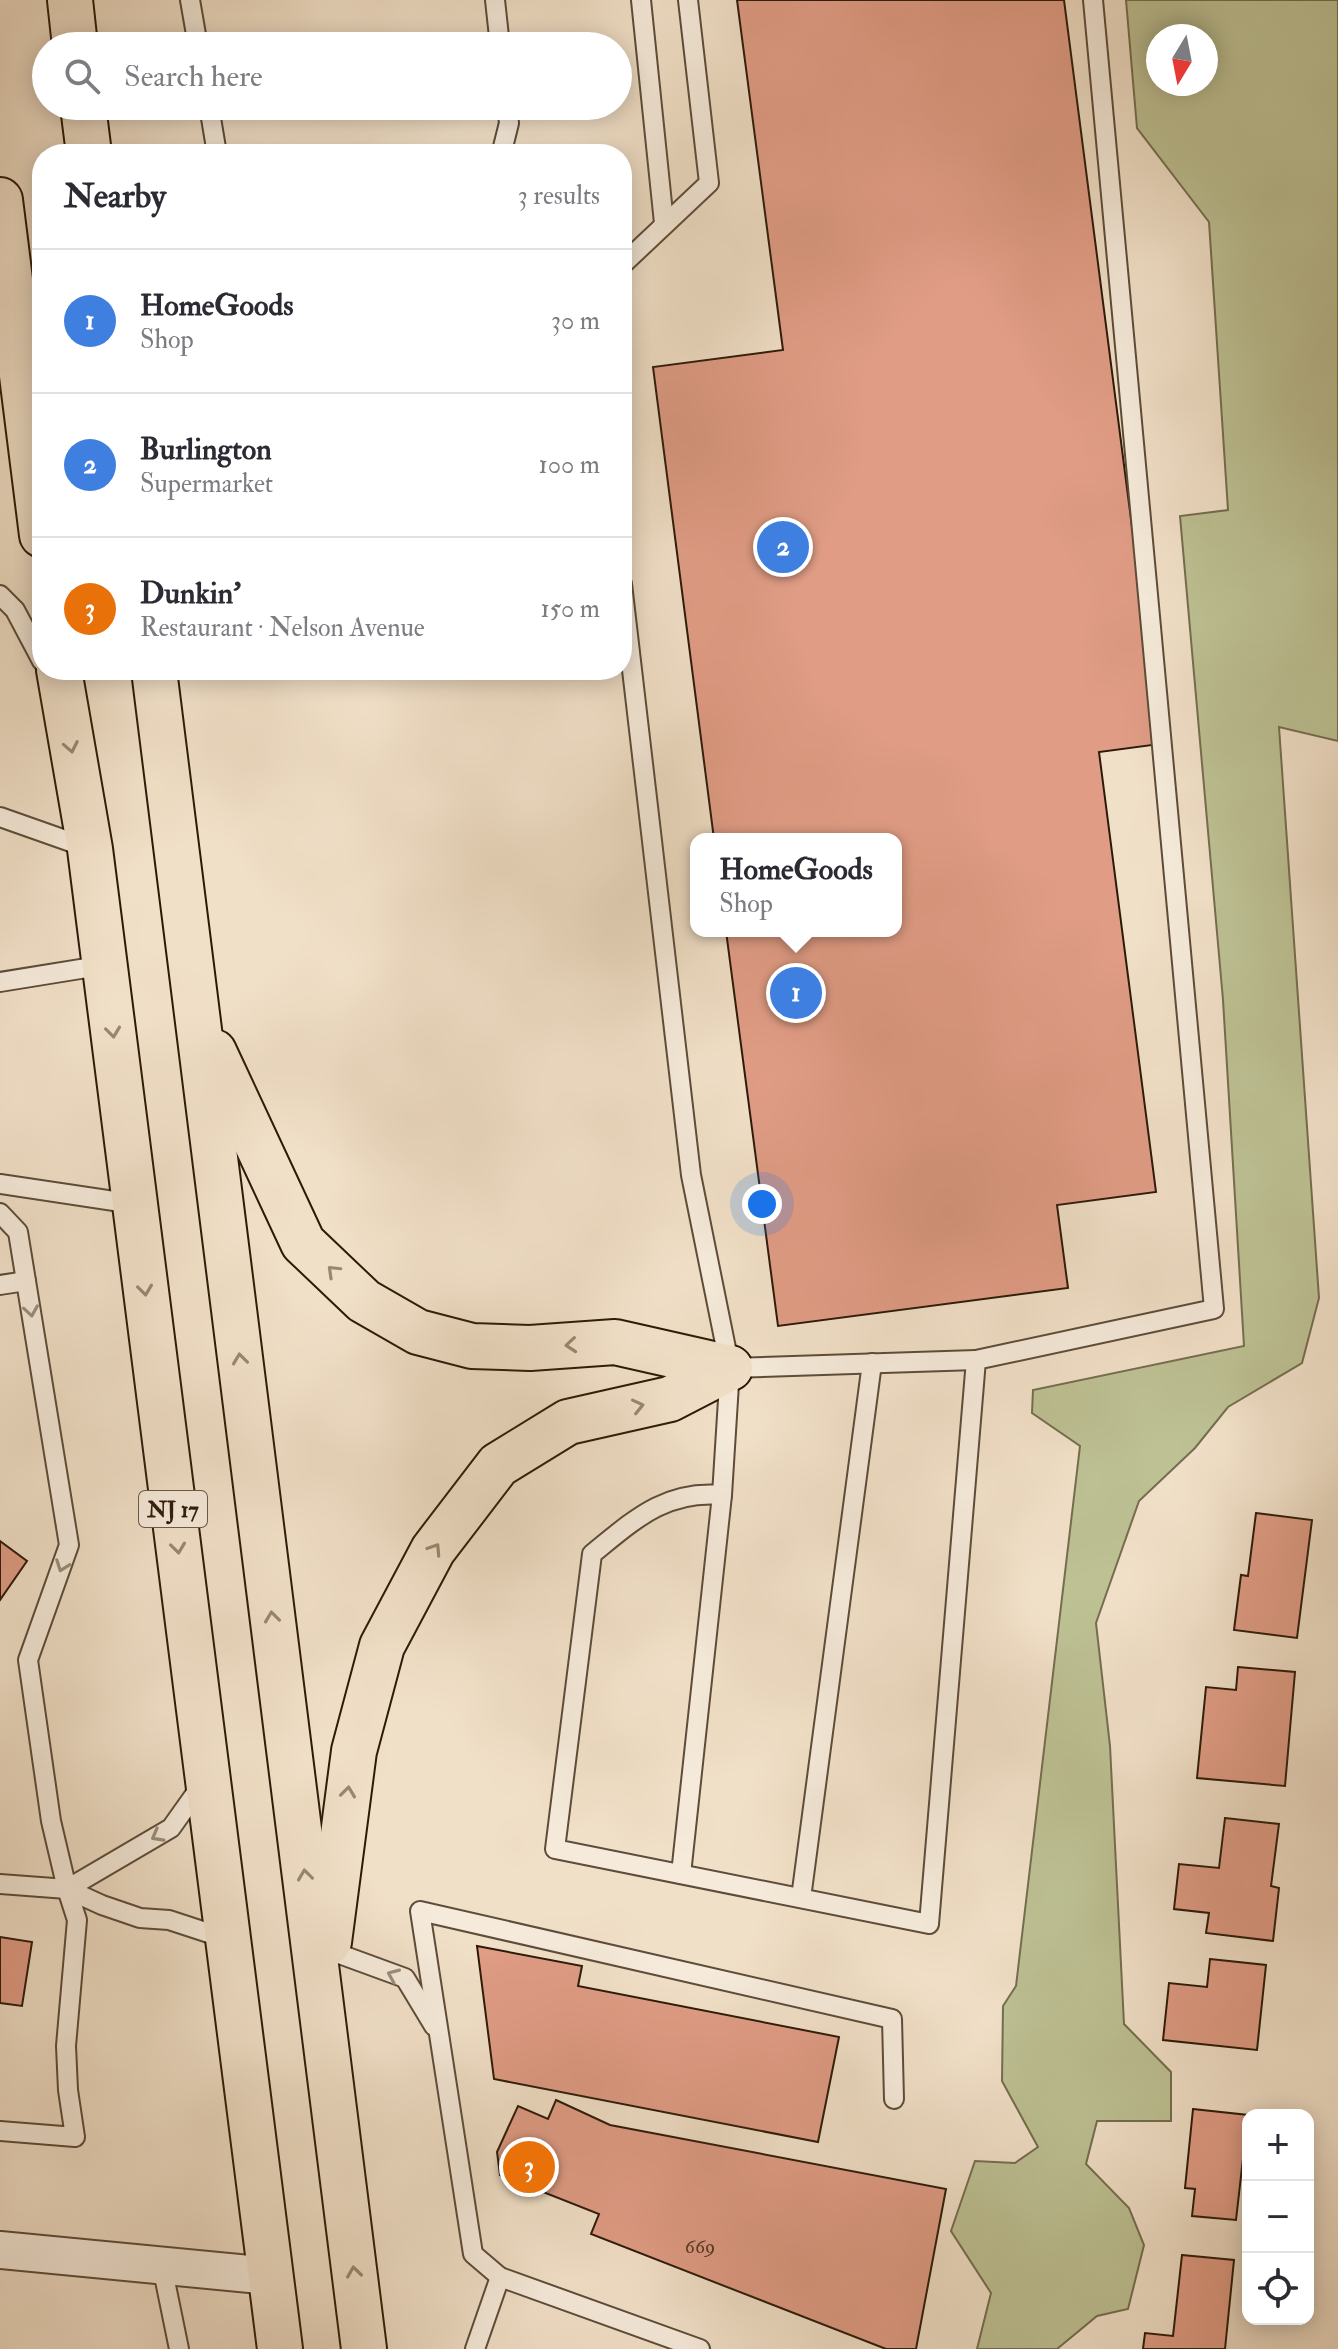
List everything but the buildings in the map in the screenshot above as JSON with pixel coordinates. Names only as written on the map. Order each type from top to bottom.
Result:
[{"type":"highway","points":[[70,0],[73,32]]},
{"type":"highway","points":[[85,120],[88,144]]},
{"type":"highway","points":[[0,200],[32,455]]},
{"type":"highway","name":"NJ 17","points":[[56,680],[90,849],[280,2349]]},
{"type":"highway","points":[[155,680],[196,1013],[321,1947],[321,2008],[364,2349]]},
{"type":"highway","points":[[196,1013],[303,1243],[364,1301],[418,1332],[472,1346],[530,1348],[615,1342],[730,1368]]},
{"type":"highway","points":[[321,1947],[354,1751],[382,1646],[433,1550],[498,1465],[556,1429],[568,1422],[670,1399],[730,1368]]},
{"type":"street","points":[[0,2250],[270,2276]]},
{"type":"lane","points":[[190,0],[196,32]]},
{"type":"lane","points":[[495,0],[498,32]]},
{"type":"lane","points":[[641,0],[664,223]]},
{"type":"lane","points":[[632,255],[709,183],[688,0]]},
{"type":"lane","points":[[730,1368],[976,1360],[1214,1309],[1093,0]]},
{"type":"lane","points":[[211,120],[215,144]]},
{"type":"lane","points":[[504,144],[509,120]]},
{"type":"lane","points":[[0,595],[15,610],[32,642]]},
{"type":"lane","points":[[632,670],[691,1175],[730,1368],[722,1495],[681,1874]]},
{"type":"lane","points":[[0,817],[90,849]]},
{"type":"lane","points":[[0,982],[105,965]]},
{"type":"lane","points":[[0,1184],[134,1204]]},
{"type":"lane","points":[[0,1213],[18,1232],[69,1545],[28,1660],[51,1821],[77,1920],[66,2046],[75,2137],[0,2131]]},
{"type":"lane","points":[[0,1285],[26,1281]]},
{"type":"lane","points":[[722,1495],[698,1493],[645,1511],[592,1554],[555,1849],[929,1924],[976,1360]]},
{"type":"lane","points":[[801,1898],[872,1363]]},
{"type":"lane","points":[[67,1889],[171,1828],[207,1778]]},
{"type":"lane","points":[[0,1884],[67,1889],[140,1918],[169,1920],[227,1939]]},
{"type":"lane","points":[[700,2349],[500,2277],[473,2254],[420,1911],[892,2019],[894,2099]]},
{"type":"lane","points":[[321,1947],[405,1978],[440,2035]]},
{"type":"lane","points":[[162,2266],[179,2349]]},
{"type":"lane","points":[[475,2349],[500,2277]]},
{"type":"green space","points":[[1126,0],[1338,0],[1338,741],[1279,727],[1319,1298],[1302,1363],[1228,1407],[1195,1448],[1139,1501],[1096,1623],[1110,1746],[1124,2024],[1171,2072],[1171,2121],[1097,2121],[1086,2164],[1129,2208],[1144,2245],[1128,2309],[1097,2316],[1057,2349],[977,2349],[991,2293],[951,2231],[975,2161],[1015,2163],[1038,2147],[1002,2081],[1003,2006],[1016,1986],[1080,1446],[1032,1413],[1033,1390],[1244,1346],[1223,1000],[1180,516],[1228,510],[1209,222],[1137,128]]},
{"type":"place","name":"Burlington","points":[[783,547]]},
{"type":"place","name":"HomeGoods","points":[[796,993]]},
{"type":"place","name":"Dunkin'","points":[[529,2167]]}]
